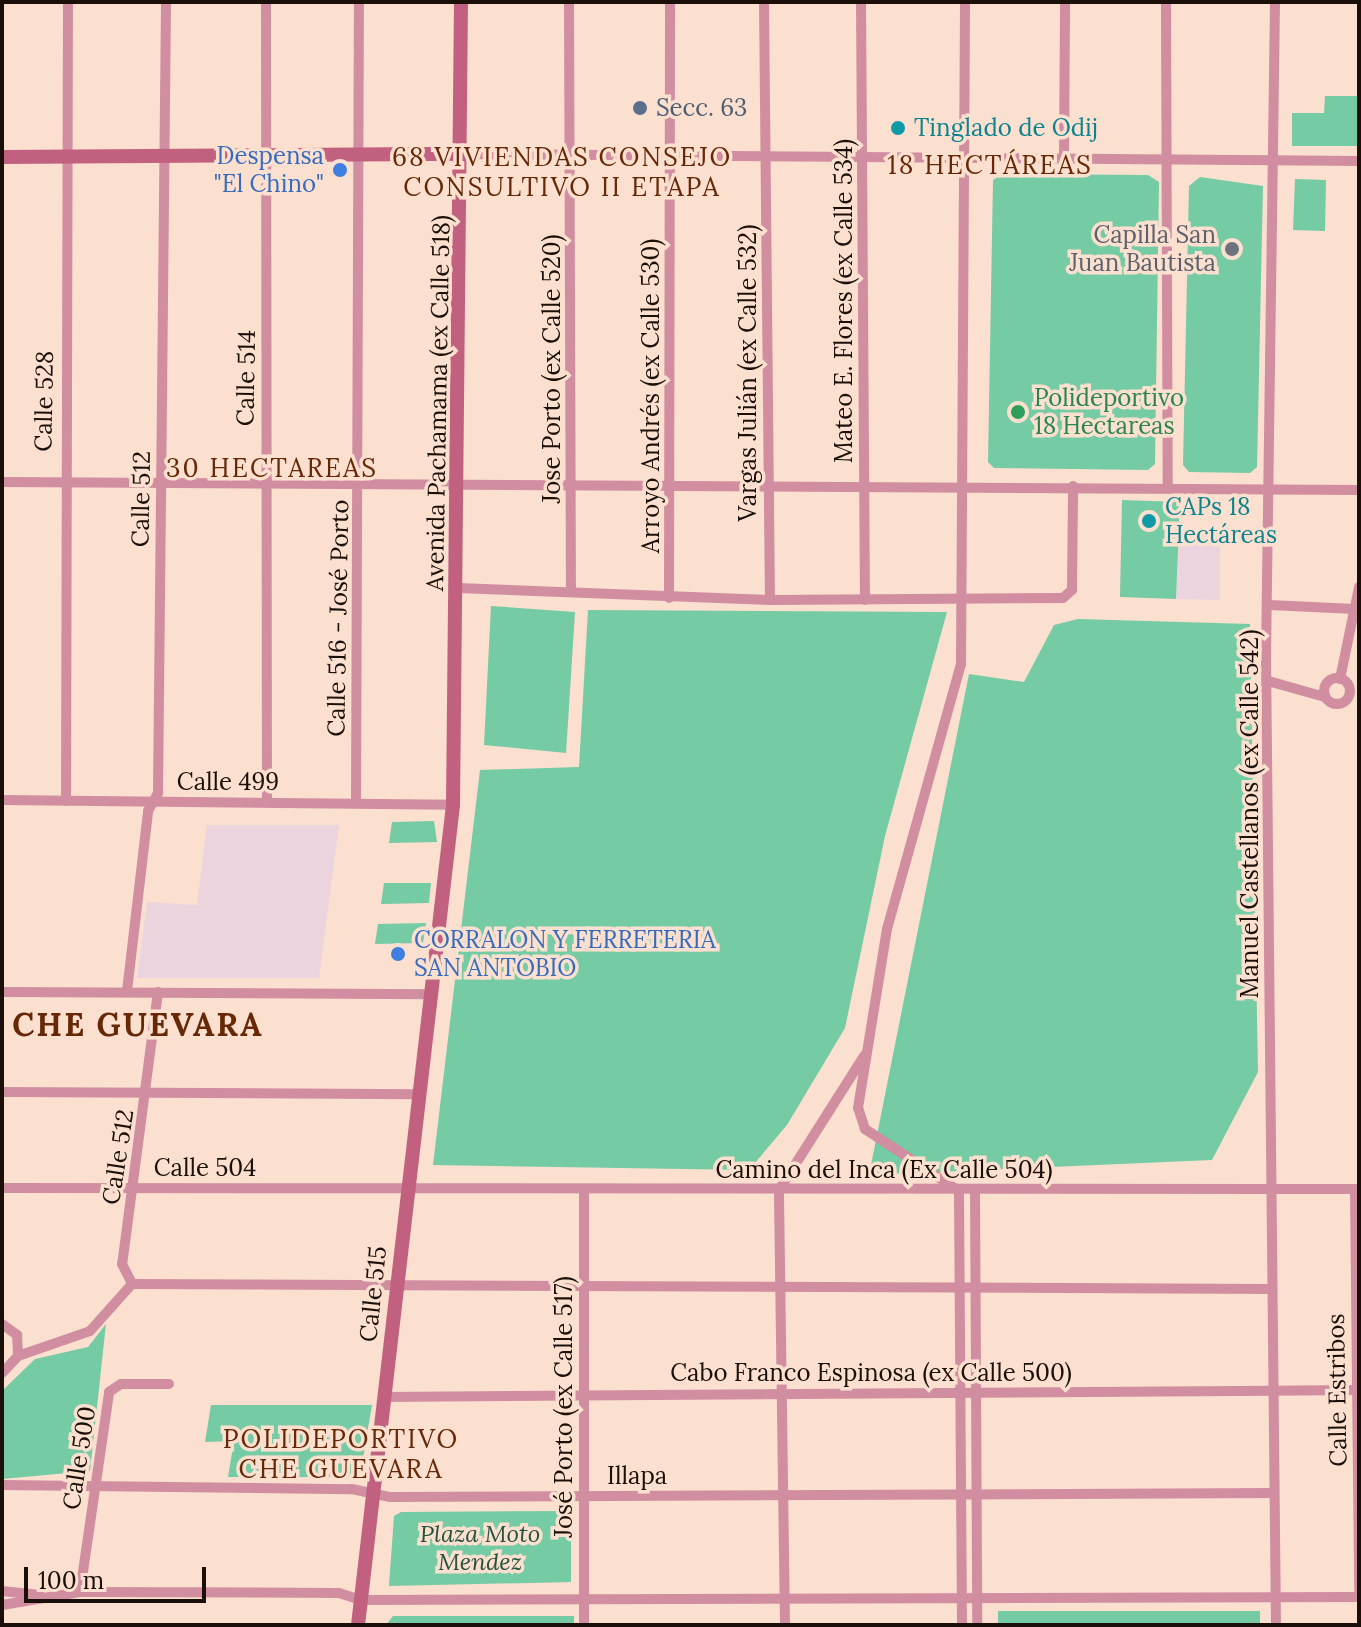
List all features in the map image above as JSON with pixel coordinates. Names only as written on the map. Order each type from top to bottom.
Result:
[{"type":"street","name":"Calle 528","points":[[66,801],[62,482],[69,157],[68,2]]},
{"type":"street","name":"Calle 512","points":[[127,991],[148,811],[156,802],[169,158],[166,2]]},
{"type":"street","name":"Calle 514","points":[[266,2],[269,157],[264,483],[267,802]]},
{"type":"street","name":"Calle 516 - José Porto","points":[[356,802],[362,157],[359,2]]},
{"type":"street","name":"Avenida Pachamama (ex Calle 518)","points":[[433,994],[453,805],[458,588],[461,2]]},
{"type":"street","name":"Jose Porto (ex Calle 520)","points":[[569,2],[573,154],[571,592]]},
{"type":"street","name":"Arroyo Andrés (ex Calle 530)","points":[[669,598],[670,2]]},
{"type":"street","name":"Vargas Julián (ex Calle 532)","points":[[764,2],[770,600]]},
{"type":"street","name":"Mateo E. Flores (ex Calle 534)","points":[[861,2],[865,600]]},
{"type":"street","points":[[962,1625],[959,1191],[860,1123],[867,1051],[887,929],[961,664],[966,483],[968,154],[965,2]]},
{"type":"street","points":[[1064,155],[1065,2]]},
{"type":"street","points":[[1166,2],[1168,487]]},
{"type":"street","name":"Manuel Castellanos (ex Calle 542)","points":[[1275,2],[1276,159],[1268,681],[1269,1188],[1276,1625]]},
{"type":"street","points":[[2,157],[968,154],[1359,161]]},
{"type":"street","points":[[2,482],[966,483],[1359,490]]},
{"type":"street","points":[[458,588],[669,598],[1046,601],[1072,590],[1073,486]]},
{"type":"street","points":[[1268,681],[1325,697],[1335,704],[1347,699],[1340,679],[1359,587]]},
{"type":"street","points":[[1270,605],[1353,614]]},
{"type":"street","points":[[1325,697],[1325,685],[1340,679]]},
{"type":"street","name":"Calle 499","points":[[2,800],[453,805]]},
{"type":"street","points":[[2,992],[433,994]]},
{"type":"street","name":"Calle 512","points":[[129,1282],[133,1188],[149,1091],[158,992]]},
{"type":"street","name":"Calle 515","points":[[358,1625],[433,994]]},
{"type":"street","points":[[785,1625],[779,1190],[867,1051]]},
{"type":"street","points":[[2,1092],[420,1094]]},
{"type":"street","name":"Camino del Inca (Ex Calle 504)","points":[[408,1186],[584,1190],[1357,1189]]},
{"type":"street","name":"Calle 504","points":[[2,1188],[408,1186]]},
{"type":"street","name":"Calle Estribos","points":[[1357,1189],[1359,1590]]},
{"type":"street","name":"José Porto (ex Calle 517)","points":[[584,1190],[584,1625]]},
{"type":"street","points":[[975,1191],[977,1625]]},
{"type":"street","points":[[2,1373],[18,1356],[90,1331],[129,1282],[584,1290],[1271,1289]]},
{"type":"street","points":[[2,1324],[17,1335],[18,1356]]},
{"type":"street","name":"Calle 500","points":[[80,1592],[109,1392],[121,1384],[169,1384]]},
{"type":"street","name":"Cabo Franco Espinosa (ex Calle 500)","points":[[385,1397],[1357,1390]]},
{"type":"street","name":"Illapa","points":[[2,1485],[583,1496],[1274,1493]]},
{"type":"street","points":[[2,1591],[52,1597]]},
{"type":"street","points":[[2,1605],[80,1592],[339,1593],[361,1600],[1359,1597]]},
{"type":"shaded area","points":[[1179,544],[1220,545],[1220,600],[1176,599]]},
{"type":"shaded area","points":[[207,825],[339,825],[319,978],[137,978],[147,902],[197,905]]},
{"type":"green space","points":[[1325,96],[1357,96],[1357,146],[1292,146],[1292,113],[1324,113]]},
{"type":"green space","points":[[1002,174],[1148,175],[1159,182],[1155,464],[1148,470],[994,468],[988,462],[993,180]]},
{"type":"green space","points":[[1200,177],[1263,186],[1257,467],[1250,473],[1189,472],[1183,465],[1189,186]]},
{"type":"green space","points":[[1295,179],[1326,180],[1325,231],[1293,230]]},
{"type":"green space","points":[[1122,500],[1180,502],[1176,599],[1120,597]]},
{"type":"green space","points":[[491,606],[575,612],[566,753],[484,745]]},
{"type":"green space","points":[[588,610],[947,612],[885,836],[845,1028],[787,1125],[749,1170],[433,1165],[480,770],[579,767]]},
{"type":"green space","points":[[1078,619],[1250,624],[1258,1072],[1212,1160],[869,1175],[969,674],[1024,682],[1054,625]]},
{"type":"green space","points":[[434,821],[437,842],[389,843],[392,822]]},
{"type":"green space","points":[[384,883],[431,883],[429,903],[381,904]]},
{"type":"green space","points":[[426,923],[423,943],[375,944],[378,924]]},
{"type":"green space","points":[[106,1324],[90,1471],[2,1479],[2,1391],[35,1359],[88,1347]]},
{"type":"green space","points":[[211,1405],[372,1405],[360,1477],[228,1477],[234,1441],[205,1442]]},
{"type":"green space","name":"Plaza Moto Mendez","points":[[571,1511],[571,1582],[389,1586],[394,1516],[401,1512]]},
{"type":"green space","points":[[998,1611],[1260,1611],[1260,1625],[998,1625]]},
{"type":"green space","points":[[393,1616],[574,1616],[574,1625],[386,1625]]},
{"type":"place","name":"Secc. 63","points":[[640,108]]},
{"type":"place","name":"Tinglado de Odij","points":[[898,128]]},
{"type":"place","name":"Despensa \"El Chino\"","points":[[340,170]]},
{"type":"place","name":"Capilla San Juan Bautista","points":[[1232,249]]},
{"type":"place","name":"Polideportivo 18 Hectareas","points":[[1018,412]]},
{"type":"place","name":"CAPs 18 Hectáreas","points":[[1149,521]]},
{"type":"place","name":"CORRALON Y FERRETERIA SAN ANTOBIO","points":[[398,954]]},
{"type":"district","name":"18 HECTÁREAS","points":[[990,165]]},
{"type":"district","name":"68 VIVIENDAS CONSEJO CONSULTIVO II ETAPA","points":[[562,172]]},
{"type":"district","name":"30 HECTAREAS","points":[[272,468]]},
{"type":"district","name":"CHE GUEVARA","points":[[138,1025]]},
{"type":"district","name":"POLIDEPORTIVO CHE GUEVARA","points":[[341,1454]]}]
